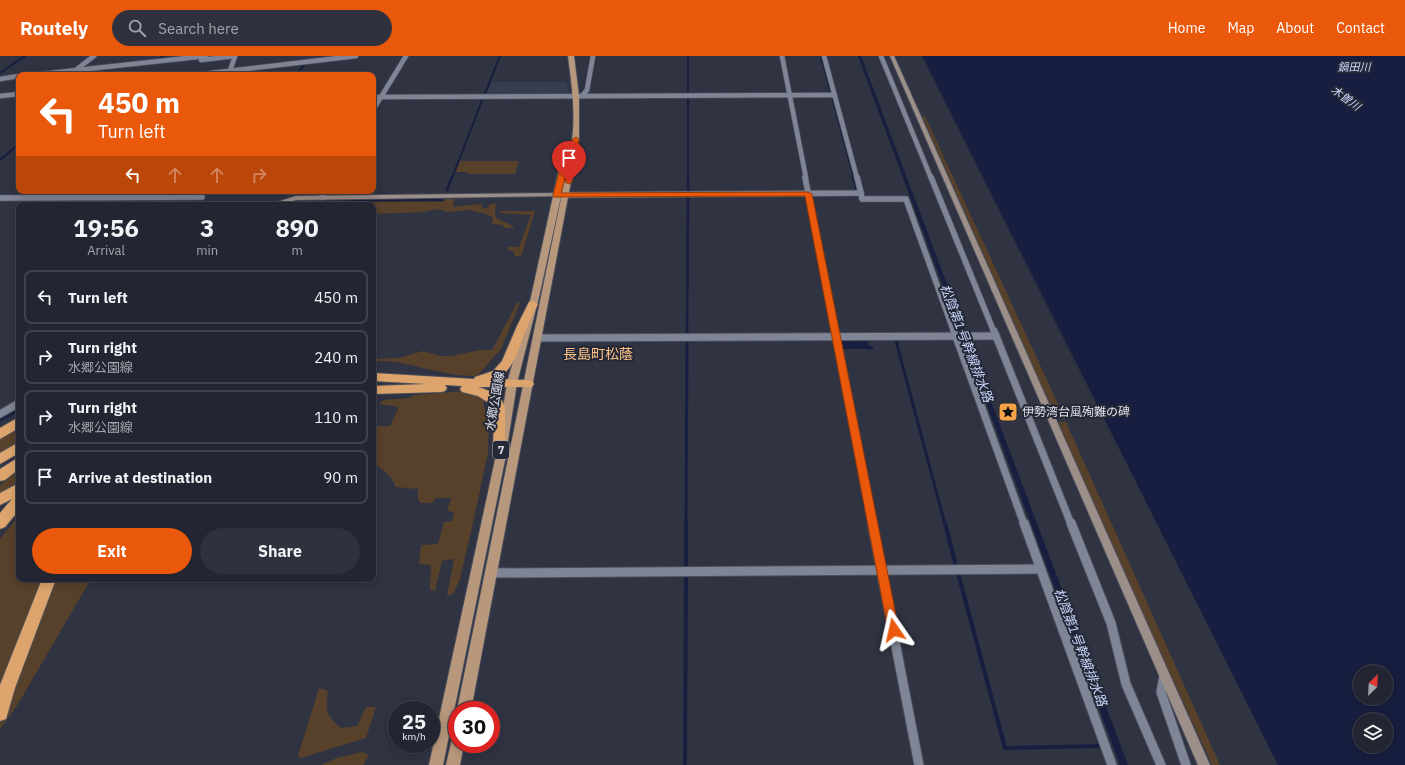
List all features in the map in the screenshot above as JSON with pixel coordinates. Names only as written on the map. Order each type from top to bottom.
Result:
[{"type":"highway","points":[[376,390],[480,380],[494,375],[501,370],[511,358],[519,334],[533,304]]},
{"type":"highway","points":[[376,377],[445,384],[528,384]]},
{"type":"highway","points":[[445,384],[474,390],[489,395],[495,400],[500,413],[499,430],[501,454]]},
{"type":"highway","points":[[0,434],[16,424]]},
{"type":"highway","points":[[0,459],[16,449]]},
{"type":"highway","points":[[0,476],[16,464]]},
{"type":"highway","points":[[0,500],[16,490]]},
{"type":"highway","points":[[0,523],[16,503]]},
{"type":"highway","points":[[0,713],[12,675],[48,582]]},
{"type":"main road","name":"水郷公園線","points":[[466,701],[537,338],[561,195],[563,169],[576,139],[579,96],[571,56]]},
{"type":"main road","name":"水郷公園線","points":[[436,765],[501,454],[512,385],[561,195]]},
{"type":"main road","points":[[453,765],[455,753]]},
{"type":"street","points":[[74,72],[94,56]]},
{"type":"street","points":[[74,72],[206,56]]},
{"type":"street","points":[[74,72],[235,56],[230,72],[356,56]]},
{"type":"street","points":[[376,105],[406,56]]},
{"type":"street","points":[[579,96],[587,90],[593,56]]},
{"type":"street","points":[[782,56],[919,765]]},
{"type":"street","points":[[824,56],[862,199],[906,199],[1112,765]]},
{"type":"street","points":[[880,56],[996,336],[1111,623],[1126,684],[1161,765]]},
{"type":"street","points":[[892,56],[1204,765]]},
{"type":"street","points":[[0,79],[16,76]]},
{"type":"street","points":[[0,82],[16,80]]},
{"type":"street","points":[[0,96],[16,94]]},
{"type":"street","points":[[376,97],[835,95]]},
{"type":"street","points":[[282,202],[296,198],[322,197],[861,193]]},
{"type":"street","points":[[74,198],[78,194]]},
{"type":"street","points":[[0,198],[202,197]]},
{"type":"street","points":[[537,338],[996,336]]},
{"type":"street","points":[[0,414],[16,405]]},
{"type":"street","points":[[491,573],[1040,569]]},
{"type":"street","points":[[1164,675],[1161,692],[1186,765]]},
{"type":"shaded area","points":[[492,82],[567,82],[569,95],[486,96]]},
{"type":"shaded area","points":[[922,116],[925,116],[1065,419],[1059,419],[1057,414],[1054,414]]},
{"type":"shaded area","points":[[460,161],[519,161],[515,174],[468,174],[468,172],[456,172]]},
{"type":"shaded area","points":[[444,199],[454,199],[453,207],[480,204],[482,205],[482,208],[488,208],[490,204],[496,204],[495,216],[499,220],[513,227],[513,231],[512,228],[504,228],[503,225],[492,224],[492,217],[486,214],[469,210],[448,212],[438,209],[424,212],[376,214],[376,202],[292,202],[295,201],[443,201]]},
{"type":"shaded area","points":[[501,211],[535,211],[521,257],[515,256],[513,251],[508,250],[508,247],[519,247],[531,215],[500,213]]},
{"type":"shaded area","points":[[517,303],[520,303],[501,349],[477,376],[456,375],[395,362],[376,361],[376,359],[399,358],[423,351],[441,356],[451,356],[481,350],[492,350]]},
{"type":"shaded area","points":[[464,391],[477,394],[485,400],[483,404],[489,418],[488,453],[460,579],[453,594],[447,596],[454,559],[442,561],[435,591],[430,590],[431,565],[419,564],[421,545],[438,544],[444,522],[452,521],[454,512],[447,511],[451,498],[436,498],[432,503],[420,503],[418,498],[418,489],[396,487],[390,476],[376,464],[376,426],[390,426],[399,407],[379,404],[383,400],[411,398],[414,395]]},
{"type":"shaded area","points":[[1058,422],[1066,422],[1220,765],[1212,765]]},
{"type":"shaded area","points":[[16,428],[16,445],[0,454],[0,438]]},
{"type":"shaded area","points":[[16,472],[16,486],[0,497],[0,485]]},
{"type":"shaded area","points":[[16,519],[16,582],[89,582],[18,704],[0,729],[0,539]]},
{"type":"shaded area","points":[[319,688],[328,691],[328,712],[332,720],[341,728],[357,726],[366,707],[376,707],[366,738],[301,758],[298,756]]},
{"type":"shaded area","points":[[362,752],[369,755],[363,765],[321,765],[337,758]]},
{"type":"water","name":"松陰第1号幹線排水路","points":[[858,56],[861,56],[1128,765],[1120,765]]},
{"type":"water","points":[[922,56],[1405,56],[1405,765],[1278,765]]},
{"type":"water","points":[[871,338],[871,341],[868,341],[869,346],[873,346],[873,349],[843,349],[841,339]]},
{"type":"waterway","points":[[0,73],[25,56]]},
{"type":"waterway","points":[[158,61],[163,56]]},
{"type":"waterway","points":[[484,96],[500,56]]},
{"type":"waterway","points":[[688,56],[688,95]]},
{"type":"waterway","points":[[821,57],[831,93]]},
{"type":"waterway","points":[[298,72],[305,64]]},
{"type":"waterway","points":[[688,97],[688,192]]},
{"type":"waterway","points":[[832,97],[854,178]]},
{"type":"waterway","points":[[452,178],[483,98]]},
{"type":"waterway","points":[[0,160],[16,147]]},
{"type":"waterway","points":[[447,190],[452,177]]},
{"type":"waterway","points":[[853,177],[857,191]]},
{"type":"waterway","points":[[687,332],[688,196]]},
{"type":"waterway","points":[[298,201],[443,200]]},
{"type":"waterway","points":[[686,524],[687,340]]},
{"type":"waterway","points":[[896,341],[945,524]]},
{"type":"waterway","points":[[0,420],[16,412]]},
{"type":"waterway","points":[[945,523],[956,566]]},
{"type":"waterway","points":[[686,524],[686,566]]},
{"type":"waterway","points":[[958,573],[1005,748],[1100,746]]},
{"type":"waterway","points":[[685,765],[686,576]]},
{"type":"place","name":"伊勢湾台風殉難の碑","points":[[1008,412]]},
{"type":"district","name":"長島町松蔭","points":[[598,354]]},
{"type":"route","points":[[569,182],[576,139],[563,169],[557,195],[808,194],[894,630]]},
{"type":"water label","name":"鍋田川","points":[[1354,67]]},
{"type":"water label","name":"木曽川","points":[[1346,98]]}]
